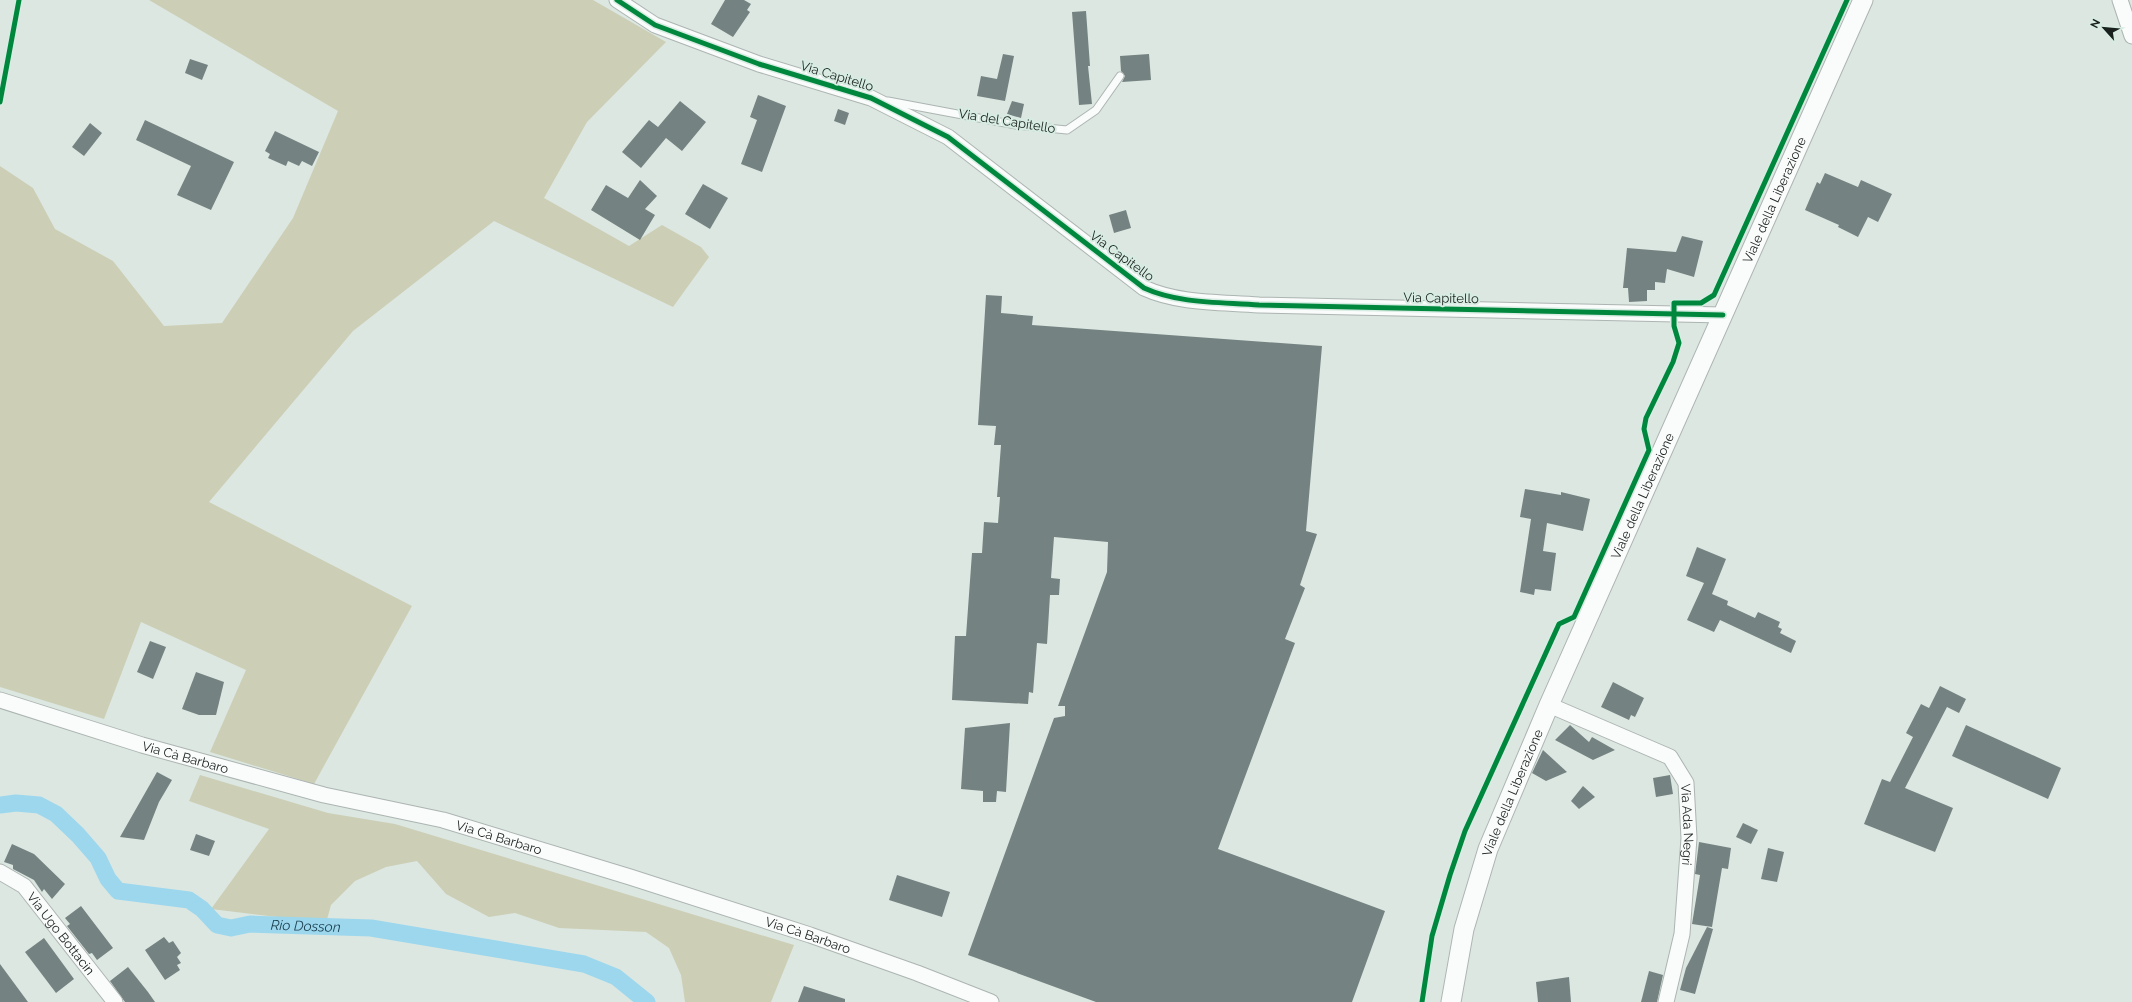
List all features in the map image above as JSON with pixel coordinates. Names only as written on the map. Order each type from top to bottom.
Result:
[{"type":"street","name":"Via Capitello","points":[[617,0],[662,28],[759,64],[871,98],[948,137],[1144,288],[1161,296],[1192,301],[1259,305],[1723,315]]},
{"type":"street","name":"Viale della Liberazione","points":[[1451,1002],[1464,929],[1486,855],[1550,705],[1863,0]]},
{"type":"street","points":[[2120,0],[2132,36]]},
{"type":"street","name":"Via Cà Barbaro","points":[[0,700],[142,745],[324,795],[443,820],[630,877],[810,934],[917,973],[990,1002]]},
{"type":"street","name":"Via Ada Negri","points":[[1550,705],[1670,757],[1686,783],[1689,838],[1682,934],[1666,1002]]},
{"type":"street","name":"Via Ugo Bottacin","points":[[0,872],[24,886],[115,1002]]},
{"type":"lane","name":"Via del Capitello","points":[[871,98],[1016,125],[1067,130],[1096,110],[1120,76]]},
{"type":"green space","points":[[149,0],[593,0],[666,42],[587,122],[544,198],[629,246],[662,225],[701,247],[709,257],[673,307],[494,221],[353,331],[209,502],[412,606],[314,784],[210,752],[246,670],[141,622],[104,719],[0,687],[0,166],[33,188],[55,229],[113,261],[164,326],[222,323],[293,218],[338,111]]},
{"type":"green space","points":[[200,775],[328,813],[395,824],[794,945],[771,1002],[685,1002],[681,975],[669,948],[646,932],[559,928],[515,913],[489,917],[446,894],[417,861],[386,867],[355,881],[331,905],[326,923],[211,909],[269,829],[189,801]]},
{"type":"building","points":[[725,0],[744,0],[751,4],[747,10],[750,12],[733,37],[711,24]]},
{"type":"building","points":[[1086,11],[1090,66],[1088,66],[1092,104],[1079,105],[1072,12]]},
{"type":"building","points":[[1003,54],[1014,56],[1005,101],[977,96],[981,76],[997,79]]},
{"type":"building","points":[[1149,54],[1151,80],[1122,82],[1125,76],[1121,71],[1120,56]]},
{"type":"building","points":[[190,59],[208,65],[202,80],[185,73]]},
{"type":"building","points":[[758,95],[786,106],[762,172],[741,164],[757,120],[750,117]]},
{"type":"building","points":[[680,101],[706,122],[682,151],[666,138],[641,168],[622,152],[649,120],[658,127]]},
{"type":"building","points":[[1012,101],[1024,104],[1021,118],[1007,114]]},
{"type":"building","points":[[838,109],[849,113],[845,125],[834,121]]},
{"type":"building","points":[[145,120],[234,162],[211,210],[177,195],[191,166],[136,140]]},
{"type":"building","points":[[90,123],[102,133],[84,156],[72,147]]},
{"type":"building","points":[[275,131],[319,152],[312,166],[302,161],[299,166],[288,161],[286,166],[268,158],[270,154],[265,151]]},
{"type":"building","points":[[1825,173],[1858,187],[1861,180],[1892,194],[1878,222],[1868,217],[1858,237],[1838,227],[1839,225],[1805,210],[1817,182],[1820,184]]},
{"type":"building","points":[[640,180],[657,196],[645,209],[655,215],[640,240],[591,210],[606,185],[628,198]]},
{"type":"building","points":[[703,184],[728,198],[710,229],[685,214]]},
{"type":"building","points":[[1126,210],[1131,228],[1114,233],[1109,215]]},
{"type":"building","points":[[1682,236],[1703,241],[1694,277],[1667,269],[1665,283],[1655,282],[1655,290],[1647,290],[1647,301],[1629,302],[1628,288],[1623,288],[1627,248],[1676,252]]},
{"type":"building","points":[[986,295],[1002,296],[1001,313],[1033,316],[1032,325],[1322,346],[1306,531],[1317,534],[1300,585],[1305,588],[1285,639],[1295,643],[1218,849],[1385,911],[1352,1002],[1096,1002],[968,955],[1054,718],[1065,716],[1065,706],[1058,706],[1107,572],[1108,542],[1054,537],[1051,578],[1060,579],[1059,595],[1050,595],[1047,644],[1037,643],[1033,693],[1029,692],[1028,704],[952,700],[955,636],[966,636],[972,553],[982,553],[984,522],[998,523],[1000,497],[997,497],[1001,445],[994,445],[996,426],[978,425]]},
{"type":"building","points":[[1525,489],[1561,495],[1561,492],[1590,499],[1583,531],[1547,523],[1543,551],[1556,553],[1551,591],[1535,589],[1534,595],[1520,592],[1531,519],[1520,517]]},
{"type":"building","points":[[1697,547],[1726,559],[1712,594],[1728,601],[1727,605],[1755,618],[1758,612],[1780,622],[1778,627],[1782,629],[1780,633],[1796,641],[1791,653],[1720,620],[1714,632],[1687,620],[1704,583],[1686,576]]},
{"type":"building","points":[[150,641],[166,647],[153,679],[137,672]]},
{"type":"building","points":[[196,672],[224,682],[216,715],[199,715],[182,709]]},
{"type":"building","points":[[1613,682],[1644,698],[1635,717],[1631,715],[1629,720],[1601,707]]},
{"type":"building","points":[[1940,686],[1966,699],[1959,713],[1947,707],[1905,788],[1953,808],[1935,852],[1864,824],[1882,779],[1890,782],[1913,737],[1906,733],[1921,704],[1929,708]]},
{"type":"building","points":[[1010,723],[1006,792],[997,791],[996,802],[983,802],[983,791],[961,789],[965,728]]},
{"type":"building","points":[[1570,725],[1589,742],[1592,737],[1615,750],[1593,760],[1555,740]]},
{"type":"building","points":[[1966,725],[2061,768],[2048,799],[1952,756]]},
{"type":"building","points":[[1543,750],[1567,772],[1546,781],[1532,773]]},
{"type":"building","points":[[157,772],[172,780],[159,802],[144,840],[120,837]]},
{"type":"building","points":[[1670,775],[1673,794],[1656,797],[1653,778]]},
{"type":"building","points":[[1583,786],[1595,797],[1579,809],[1571,801]]},
{"type":"building","points":[[1743,823],[1758,830],[1751,844],[1736,837]]},
{"type":"building","points":[[196,834],[215,841],[209,856],[190,850]]},
{"type":"building","points":[[1699,842],[1731,848],[1728,869],[1722,868],[1712,927],[1692,924],[1700,875],[1695,874]]},
{"type":"building","points":[[12,844],[34,854],[65,884],[52,899],[44,889],[42,892],[34,880],[13,869],[13,865],[4,862]]},
{"type":"building","points":[[1768,848],[1784,852],[1777,882],[1761,879]]},
{"type":"building","points":[[897,875],[950,892],[942,917],[889,900]]},
{"type":"building","points":[[81,906],[113,948],[97,960],[92,953],[89,954],[67,926],[70,924],[65,918]]},
{"type":"building","points":[[1707,927],[1713,929],[1695,994],[1680,990],[1686,968]]},
{"type":"building","points":[[164,937],[169,943],[173,941],[181,953],[177,957],[181,963],[177,965],[180,970],[165,980],[145,950]]},
{"type":"building","points":[[44,938],[74,979],[56,993],[25,952]]},
{"type":"building","points":[[0,964],[28,1002],[0,1002]]},
{"type":"building","points":[[128,967],[155,1002],[125,1002],[110,981]]},
{"type":"building","points":[[1649,971],[1663,975],[1657,1002],[1641,1002]]},
{"type":"building","points":[[1569,977],[1571,1002],[1538,1002],[1536,982]]},
{"type":"building","points":[[804,986],[845,999],[845,1002],[798,1002]]},
{"type":"waterway","name":"Rio Dosson","points":[[0,805],[16,803],[39,805],[56,814],[78,835],[98,858],[108,879],[118,891],[189,900],[202,909],[217,925],[231,928],[250,924],[371,928],[584,964],[616,977],[647,1002]]},
{"type":"cycle path","points":[[0,102],[19,0]]},
{"type":"cycle path","points":[[617,0],[655,25],[759,64],[871,98],[948,137],[1144,288],[1171,297],[1186,300],[1259,305],[1723,315]]},
{"type":"cycle path","points":[[1422,1002],[1432,936],[1465,831],[1559,624],[1574,617],[1649,450],[1644,429],[1646,418],[1673,362],[1679,343],[1674,326],[1674,303],[1701,303],[1714,295],[1847,0]]}]
